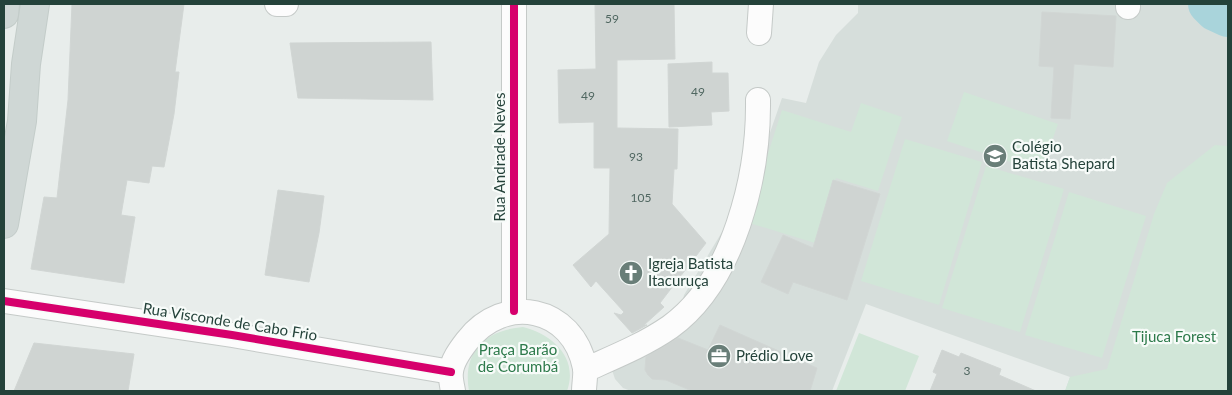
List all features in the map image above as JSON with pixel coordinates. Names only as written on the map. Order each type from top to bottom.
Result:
[{"type":"main road","points":[[4,224],[22,121],[26,64],[35,4]]},
{"type":"street","points":[[277,4],[286,4]]},
{"type":"street","name":"Rua Andrade Neves","points":[[514,4],[514,311]]},
{"type":"street","points":[[759,33],[761,4]]},
{"type":"street","points":[[452,382],[460,350],[474,332],[492,318],[514,311],[536,312],[553,320],[570,336],[580,352],[584,381],[653,338],[686,313],[720,266],[733,242],[750,177],[759,120],[758,100]]},
{"type":"street","name":"Rua Visconde de Cabo Frio","points":[[4,301],[232,335],[452,382]]},
{"type":"shaded area","name":"Colégio Batista Shepard","points":[[858,4],[1198,4],[1202,11],[1228,22],[1228,391],[1065,391],[1070,377],[866,304],[832,391],[631,391],[623,388],[615,379],[612,370],[681,307],[684,295],[725,227],[743,210],[782,98],[806,103],[819,62],[836,35],[858,13]]},
{"type":"green space","points":[[964,92],[1058,124],[1041,172],[947,141]]},
{"type":"green space","points":[[861,103],[902,117],[878,191],[836,178],[815,243],[746,222],[782,110],[851,132]]},
{"type":"green space","points":[[905,139],[982,162],[939,305],[861,281]]},
{"type":"green space","name":"Tijuca Forest","points":[[1215,145],[1228,146],[1228,391],[1065,391],[1070,377],[1107,369],[1154,214],[1167,183]]},
{"type":"green space","points":[[986,166],[1064,189],[1020,332],[942,308]]},
{"type":"green space","points":[[1069,192],[1146,216],[1102,358],[1025,335]]},
{"type":"green space","name":"Praça Barão de Corumbá","points":[[523,327],[544,335],[560,349],[566,358],[569,368],[570,379],[567,391],[469,391],[469,365],[473,354],[479,346],[487,338],[498,333]]},
{"type":"green space","points":[[859,333],[919,356],[905,391],[836,391]]},
{"type":"building","points":[[72,4],[184,4],[175,72],[179,72],[174,114],[164,167],[152,166],[149,183],[127,180],[121,215],[135,217],[124,283],[31,269],[44,197],[57,198],[68,100]]},
{"type":"building","points":[[595,4],[674,4],[675,59],[617,60],[617,128],[678,129],[677,169],[674,169],[672,204],[706,243],[660,303],[664,307],[644,325],[647,325],[632,333],[614,313],[621,315],[624,312],[596,281],[591,287],[573,265],[609,234],[610,168],[594,168],[594,122],[559,123],[558,70],[596,69]]},
{"type":"building","points":[[1042,12],[1116,16],[1113,67],[1074,64],[1070,119],[1051,118],[1054,67],[1039,66]]},
{"type":"building","points":[[431,42],[433,100],[298,98],[290,43]]},
{"type":"building","points":[[712,62],[712,73],[728,73],[729,111],[711,112],[712,125],[669,127],[668,64]]},
{"type":"building","points":[[833,180],[880,194],[847,300],[793,282],[788,294],[761,282],[783,235],[813,248]]},
{"type":"building","points":[[278,190],[324,196],[309,282],[265,275]]},
{"type":"building","name":"Prédio Love","points":[[720,325],[817,368],[810,391],[692,391],[666,380],[652,379],[648,375],[645,370],[646,357],[678,338],[708,350]]},
{"type":"building","points":[[34,343],[134,354],[128,391],[14,391]]},
{"type":"building","points":[[942,350],[959,357],[961,353],[1001,369],[999,375],[1036,391],[930,391],[937,374],[933,372]]},
{"type":"waterway","points":[[1208,4],[1215,11],[1228,17]]},
{"type":"cycle path","points":[[514,4],[514,311]]},
{"type":"cycle path","points":[[4,301],[232,335],[451,372]]},
{"type":"place","name":"Colégio Batista Shepard","points":[[995,156]]},
{"type":"place","name":"Igreja Batista Itacuruça","points":[[631,273]]},
{"type":"place","name":"Prédio Love","points":[[719,356]]}]
